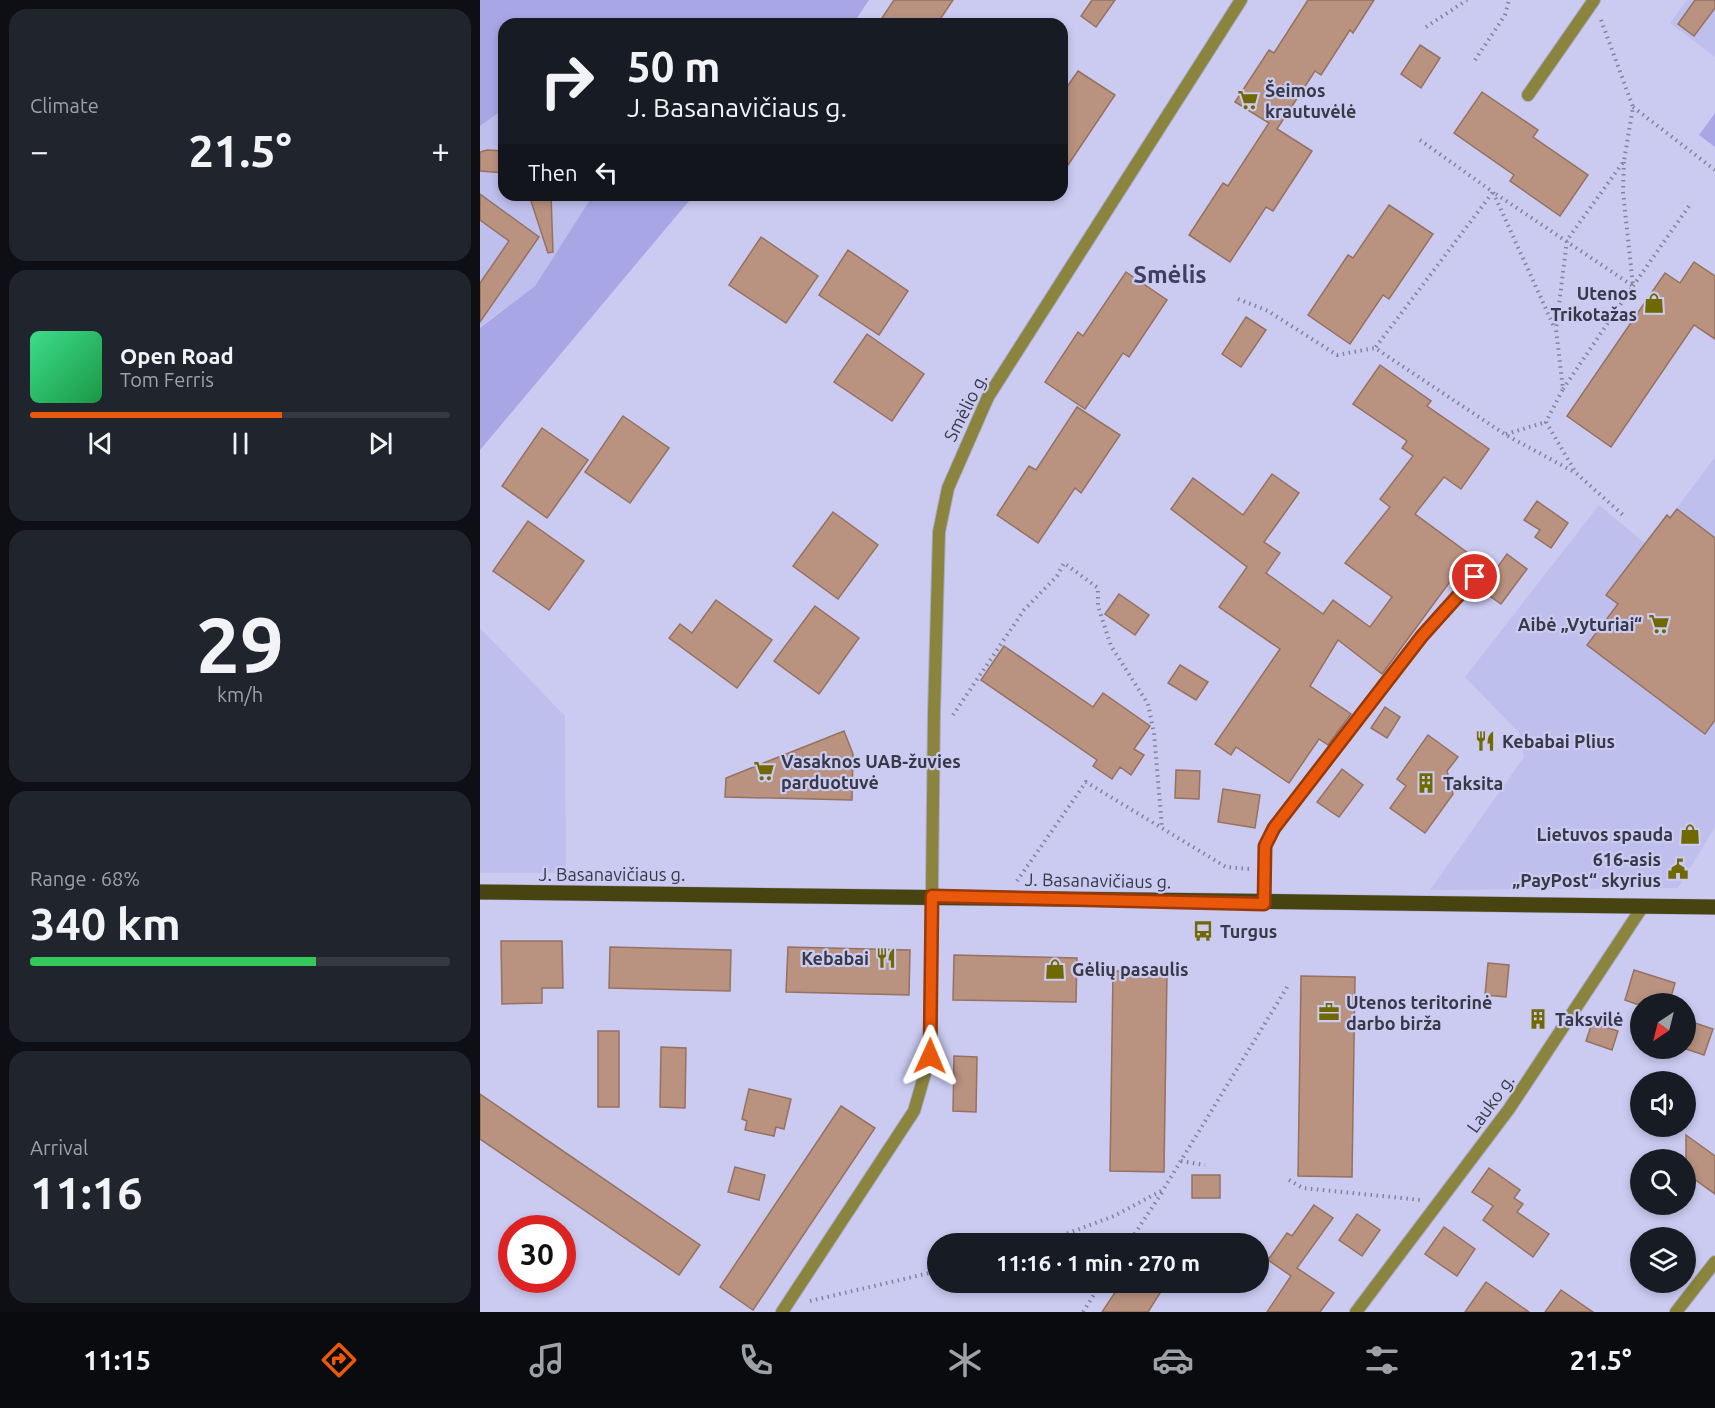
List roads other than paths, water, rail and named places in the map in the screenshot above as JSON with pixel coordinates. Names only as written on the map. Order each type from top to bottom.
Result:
[{"type":"main road","name":"J. Basanavičiaus g.","points":[[480,892],[932,896],[1264,904],[1715,908]]},
{"type":"street","name":"Smėlio g.","points":[[783,1310],[914,1111],[930,1056],[933,714],[939,532],[948,488],[988,397],[1241,0]]},
{"type":"street","points":[[1528,95],[1594,1]]},
{"type":"street","points":[[1264,904],[1265,846],[1274,828],[1422,636],[1475,577]]},
{"type":"street","name":"Lauko g.","points":[[1356,1312],[1509,1109],[1643,906]]},
{"type":"street","points":[[1676,1312],[1715,1262]]},
{"type":"place","name":"Šeimos krautuvėlė","points":[[1248,100]]},
{"type":"place","name":"Utenos Trikotažas","points":[[1654,303]]},
{"type":"place","name":"Aibė „Vyturiai“","points":[[1659,624]]},
{"type":"place","name":"Kebabai Plius","points":[[1485,741]]},
{"type":"place","name":"Vasaknos UAB-žuvies parduotuvė","points":[[764,771]]},
{"type":"place","name":"Taksita","points":[[1426,783]]},
{"type":"place","name":"Lietuvos spauda","points":[[1690,834]]},
{"type":"place","name":"616-asis „PayPost“ skyrius","points":[[1678,869]]},
{"type":"place","name":"Turgus","points":[[1203,931]]},
{"type":"place","name":"Kebabai","points":[[886,958]]},
{"type":"place","name":"Gėlių pasaulis","points":[[1055,969]]},
{"type":"place","name":"Utenos teritorinė darbo birža","points":[[1329,1012]]},
{"type":"place","name":"Taksvilė","points":[[1538,1019]]},
{"type":"district","name":"Smėlis","points":[[1170,274]]}]
